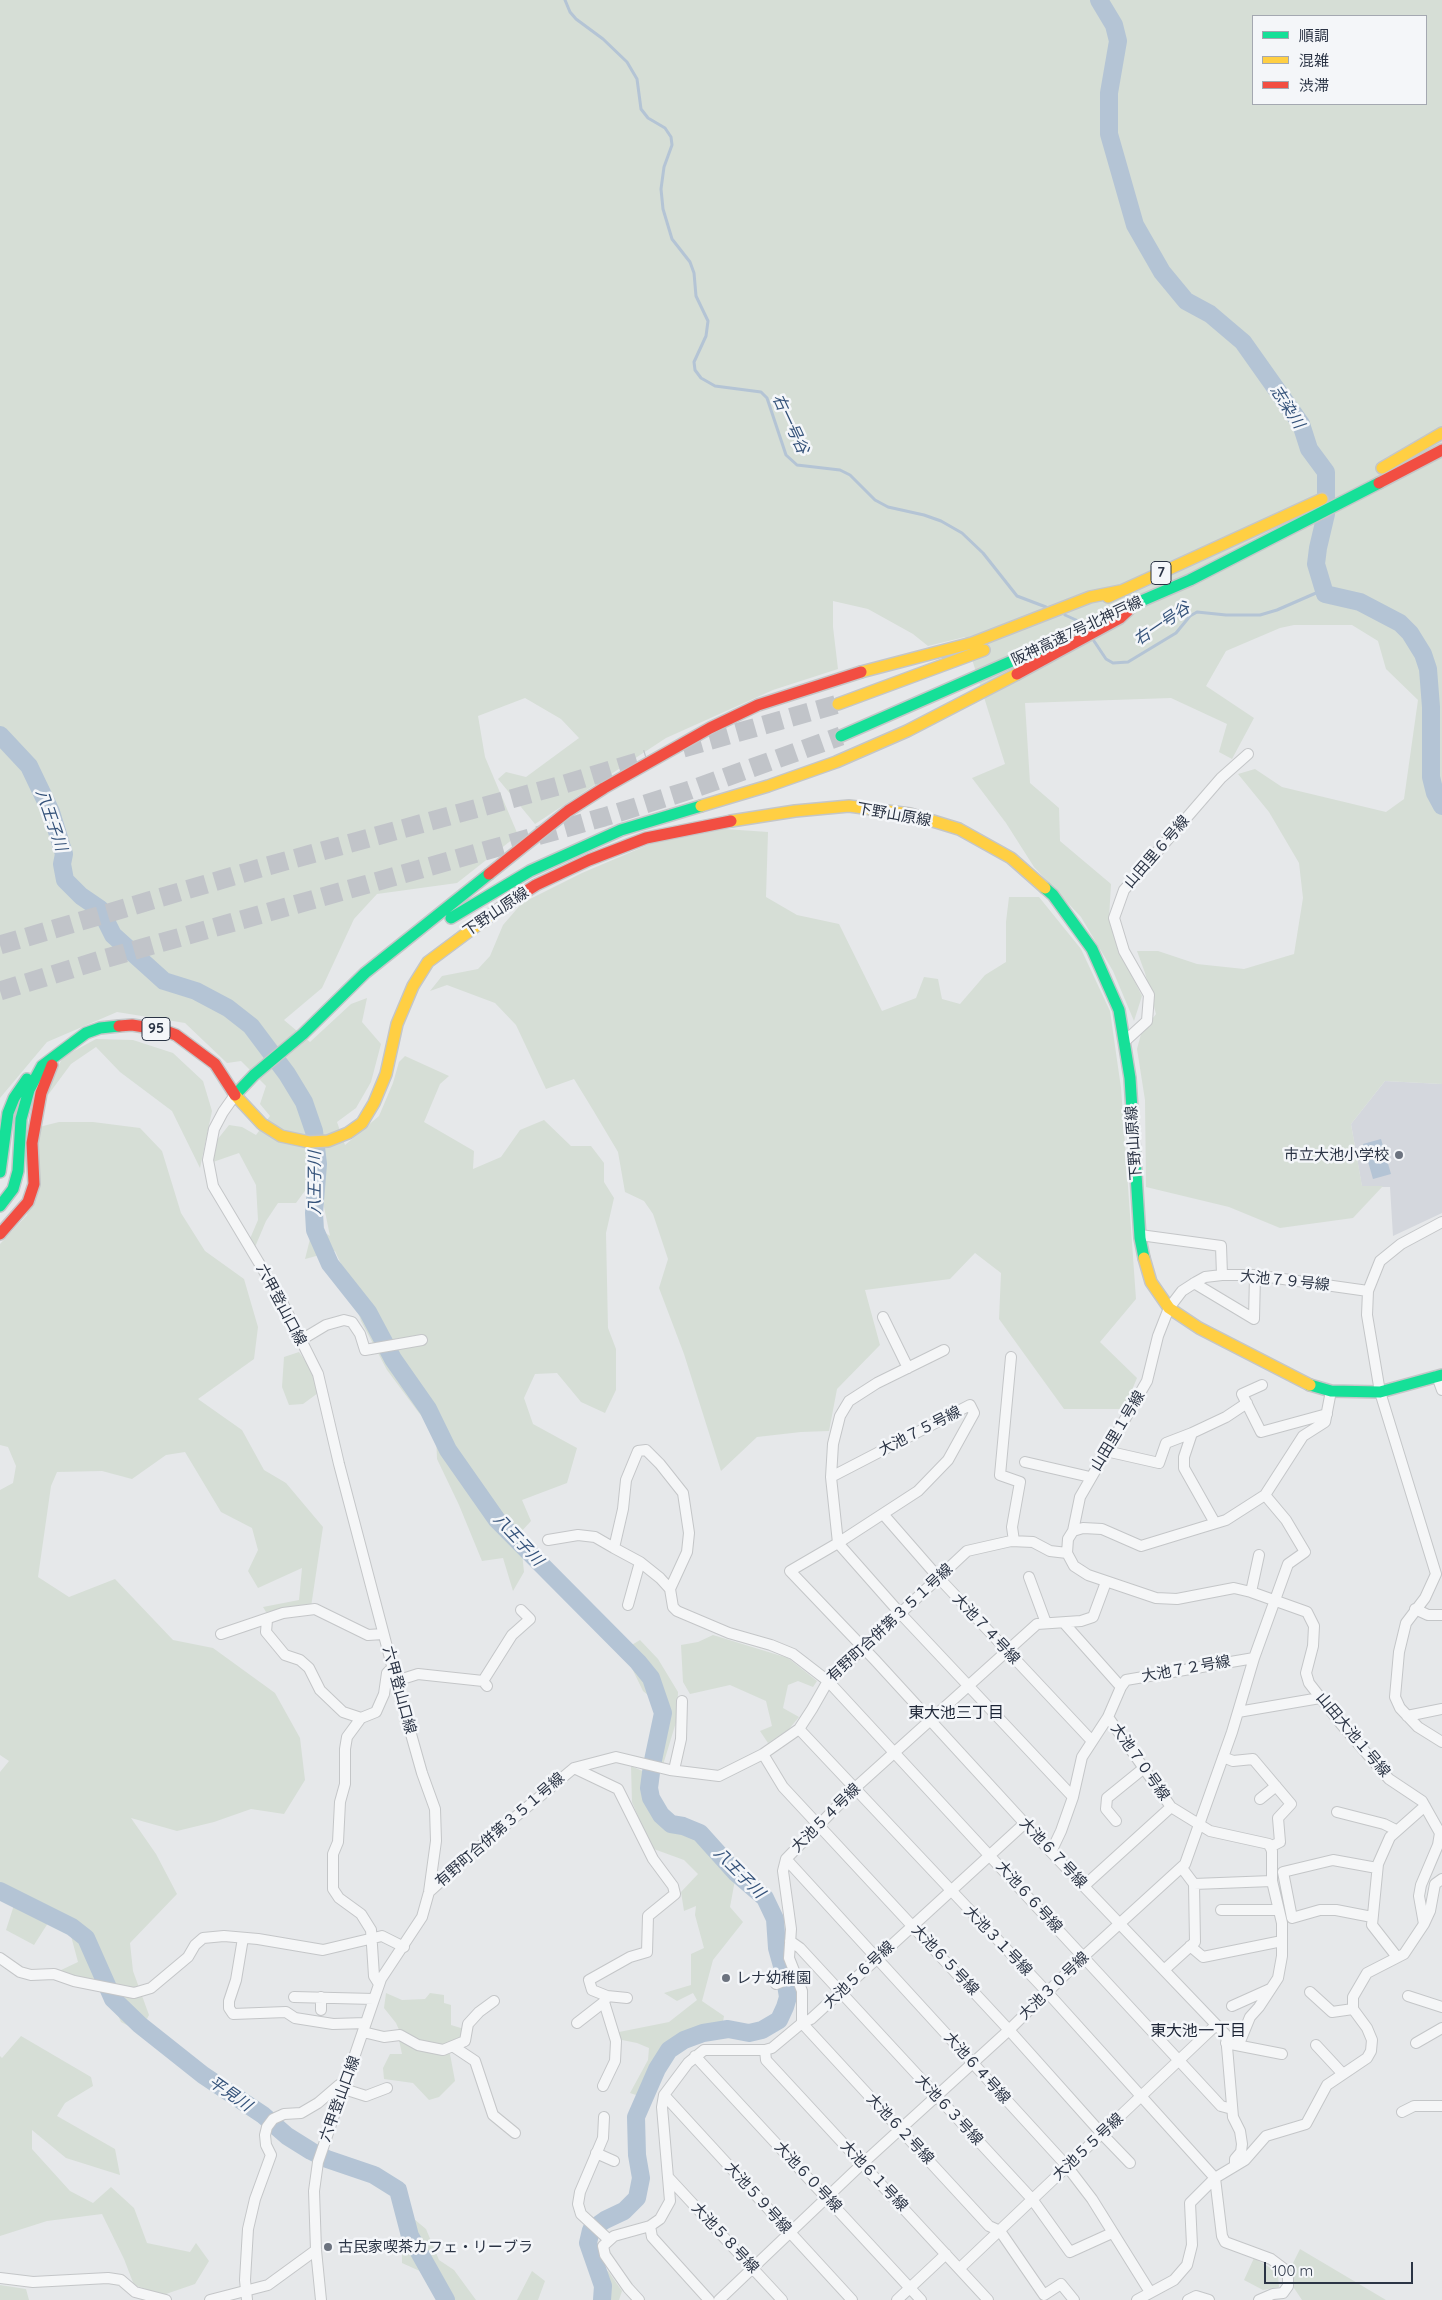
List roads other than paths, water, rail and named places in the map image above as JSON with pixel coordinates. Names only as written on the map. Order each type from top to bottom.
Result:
[{"type":"main road","name":"阪神高速7号北神戸線","points":[[838,704],[871,694],[987,649],[1214,550],[1365,477],[1442,433]]},
{"type":"main road","name":"阪神高速7号北神戸線","points":[[841,736],[879,721],[1190,580],[1442,450]]},
{"type":"main road","points":[[235,1095],[254,1075],[302,1034],[365,972],[568,811],[604,788],[710,728],[758,705],[850,675],[972,643],[1090,597],[1120,591]]},
{"type":"main road","points":[[365,972],[477,901],[530,871],[621,830],[768,786],[869,748],[907,731],[1031,667],[1120,618],[1136,603]]},
{"type":"main road","name":"下野山原線","points":[[235,1095],[262,1124],[281,1136],[309,1142],[328,1141],[348,1134],[362,1123],[374,1103],[386,1074],[397,1024],[413,986],[428,962],[465,932],[536,885],[589,860],[646,838],[736,820],[795,811],[849,806],[910,814],[959,829],[1011,858],[1053,895],[1092,949],[1119,1010],[1130,1078],[1140,1235],[1148,1275],[1168,1308],[1199,1328],[1267,1364],[1310,1385],[1331,1391],[1380,1392],[1440,1375]]},
{"type":"main road","name":"95","points":[[0,1206],[13,1189],[18,1171],[21,1119],[29,1090],[42,1066],[86,1033],[100,1028],[132,1025],[163,1030],[194,1047],[215,1064],[235,1095]]},
{"type":"main road","points":[[0,1234],[28,1202],[34,1184],[32,1143],[41,1093],[57,1054]]},
{"type":"main road","name":"95","points":[[0,1172],[6,1123],[14,1098],[38,1063],[57,1054]]},
{"type":"street","name":"山田里６号線","points":[[1124,1042],[1147,1021],[1149,995],[1124,951],[1114,918],[1124,890],[1221,778],[1248,754]]},
{"type":"street","name":"六甲登山口線","points":[[235,1095],[223,1112],[214,1130],[208,1160],[213,1186],[280,1298],[318,1374],[339,1464],[392,1668],[422,1773],[435,1809],[436,1841],[429,1892],[422,1917],[379,1984],[318,2162],[314,2191],[316,2250],[321,2300]]},
{"type":"street","points":[[1442,1222],[1400,1244],[1380,1261],[1368,1291],[1367,1315],[1380,1392],[1439,1574],[1425,1598],[1406,1623],[1394,1697],[1407,1716],[1418,1727],[1442,1742]]},
{"type":"street","name":"大池７９号線","points":[[1140,1235],[1221,1246],[1222,1276],[1255,1275],[1368,1291]]},
{"type":"street","points":[[1194,1283],[1254,1318],[1255,1275]]},
{"type":"street","points":[[1168,1308],[1182,1291],[1194,1283],[1205,1277],[1222,1276]]},
{"type":"street","name":"山田里１号線","points":[[1067,1554],[1068,1539],[1073,1531],[1080,1497],[1147,1381],[1158,1336],[1168,1308]]},
{"type":"street","points":[[883,1318],[908,1368]]},
{"type":"street","points":[[301,1340],[326,1325],[344,1320],[352,1322],[360,1334],[365,1350],[422,1340]]},
{"type":"street","points":[[944,1350],[849,1400],[840,1416],[833,1444],[831,1477],[838,1543],[1073,1797]]},
{"type":"street","points":[[1011,1357],[1000,1475],[1020,1482],[1012,1527],[1014,1541]]},
{"type":"street","points":[[1440,1375],[1442,1390]]},
{"type":"street","points":[[1262,1385],[1242,1394],[1260,1432],[1327,1414]]},
{"type":"street","points":[[1073,1531],[1083,1528],[1102,1529],[1141,1546],[1226,1520],[1265,1495],[1303,1436],[1326,1422],[1331,1391]]},
{"type":"street","points":[[1106,1451],[1159,1463],[1166,1443],[1226,1417],[1247,1404]]},
{"type":"street","name":"大池７５号線","points":[[790,1571],[838,1543],[918,1491],[948,1460],[974,1413],[970,1405],[831,1477]]},
{"type":"street","points":[[1192,1433],[1184,1457],[1184,1468],[1215,1523]]},
{"type":"street","points":[[548,1540],[578,1535],[594,1537],[614,1548],[640,1562],[670,1589],[687,1552],[689,1533],[683,1493],[646,1450],[638,1451],[626,1480],[623,1509],[614,1548]]},
{"type":"street","points":[[1026,1462],[1090,1477]]},
{"type":"street","name":"大池３０号線","points":[[719,2300],[862,2164],[1009,2030],[1083,1957],[1185,1864],[1223,1757],[1254,1658],[1288,1564],[1305,1552],[1286,1520],[1265,1495]]},
{"type":"street","name":"大池７４号線","points":[[883,1514],[938,1577],[1092,1742]]},
{"type":"street","name":"山田大池１号線","points":[[1014,1541],[1033,1542],[1050,1551],[1067,1554],[1074,1566],[1106,1582],[1156,1598],[1177,1599],[1234,1588],[1251,1592],[1307,1612],[1314,1626],[1314,1646],[1306,1673],[1309,1683],[1389,1779],[1422,1801],[1440,1833],[1438,1845],[1421,1885],[1419,1896],[1424,1924]]},
{"type":"street","name":"有野町合併第３５１号線","points":[[429,1892],[472,1853],[574,1768],[616,1757],[660,1768],[719,1776],[764,1754],[799,1729],[828,1680],[967,1551],[1014,1541]]},
{"type":"street","points":[[1251,1592],[1259,1556]]},
{"type":"street","points":[[628,1606],[640,1562]]},
{"type":"street","name":"大池６７号線","points":[[790,1571],[1051,1852],[1226,2035],[1231,2044],[1232,2109],[1242,2144],[1241,2152],[1235,2159],[1235,2166]]},
{"type":"street","points":[[1029,1577],[1046,1623]]},
{"type":"street","name":"大池５４号線","points":[[802,2023],[802,1991],[789,1958],[791,1929],[783,1871],[786,1858],[855,1788],[1006,1649],[1037,1624],[1081,1621],[1093,1617],[1106,1582]]},
{"type":"street","name":"大池６６号線","points":[[670,1589],[673,1607],[677,1611],[729,1633],[771,1645],[793,1654],[828,1680],[1221,2106],[1232,2109]]},
{"type":"street","points":[[221,1634],[267,1620],[282,1613],[315,1609],[368,1635],[383,1634]]},
{"type":"street","points":[[1415,1609],[1428,1615],[1442,1615]]},
{"type":"street","points":[[396,1681],[418,1674],[485,1684],[512,1635],[530,1620],[521,1610]]},
{"type":"street","points":[[267,1620],[266,1632],[285,1655],[300,1660],[309,1668],[320,1690],[344,1712],[361,1718]]},
{"type":"street","points":[[1051,1852],[1073,1797],[1082,1757],[1108,1718],[1121,1687],[1064,1622]]},
{"type":"street","name":"大池７２号線","points":[[1121,1687],[1126,1680],[1254,1658]]},
{"type":"street","points":[[379,1984],[374,1976],[371,1930],[361,1914],[339,1898],[333,1889],[334,1851],[338,1842],[341,1817],[340,1802],[345,1784],[344,1749],[347,1737],[361,1718],[376,1712],[384,1694],[387,1673],[392,1668]]},
{"type":"street","points":[[1238,1712],[1320,1698]]},
{"type":"street","points":[[674,1770],[681,1739],[682,1700]]},
{"type":"street","points":[[1407,1716],[1442,1709]]},
{"type":"street","name":"大池７０号線","points":[[1108,1718],[1171,1807],[1210,1831],[1269,1844],[1270,1847]]},
{"type":"street","name":"大池３１号線","points":[[799,1729],[1046,1992],[1215,2178]]},
{"type":"street","name":"大池６５号線","points":[[764,1754],[783,1787],[1130,2163]]},
{"type":"street","points":[[1223,1757],[1233,1761],[1253,1759],[1291,1804],[1278,1818],[1280,1842],[1270,1847],[1272,1851],[1272,1881],[1282,1923],[1278,1978],[1250,2017],[1241,2039],[1231,2044]]},
{"type":"street","points":[[574,1768],[618,1789],[653,1859],[673,1886],[675,1894],[648,1916],[647,1952],[630,1957],[589,1980],[592,1990],[605,1999],[627,1998]]},
{"type":"street","points":[[1116,1821],[1106,1809],[1107,1798],[1144,1768]]},
{"type":"street","points":[[1260,1799],[1276,1786]]},
{"type":"street","points":[[1397,1957],[1372,1925],[1377,1868],[1390,1837],[1424,1806]]},
{"type":"street","name":"大池７０号線","points":[[1084,1886],[1171,1807]]},
{"type":"street","points":[[1337,1812],[1384,1824],[1396,1830]]},
{"type":"street","name":"大池５６号線","points":[[802,2023],[811,2019],[840,1993],[1025,1823]]},
{"type":"street","name":"大池６４号線","points":[[786,1858],[1066,2166],[1092,2198],[1150,2292]]},
{"type":"street","points":[[1372,1917],[1336,1910],[1320,1910],[1292,1918],[1283,1872],[1333,1860],[1377,1868]]},
{"type":"street","points":[[1164,1970],[1195,1942],[1194,1884],[1182,1868]]},
{"type":"street","points":[[1137,2300],[1174,2280],[1187,2265],[1192,2245],[1190,2203],[1215,2178],[1245,2160],[1266,2136],[1306,2124],[1327,2085],[1342,2073],[1360,2064],[1372,2051],[1372,2040],[1368,2028],[1353,2009],[1353,1997],[1367,1973],[1404,1954],[1424,1924],[1430,1911],[1431,1895],[1435,1884],[1442,1879]]},
{"type":"street","points":[[1194,1884],[1272,1881]]},
{"type":"street","points":[[1221,1910],[1279,1910]]},
{"type":"street","points":[[0,1958],[20,1972],[32,1975],[54,1974],[74,1981],[134,1993],[151,1988],[188,1957],[195,1945],[203,1938],[224,1936],[324,1950],[382,1936],[404,1947]]},
{"type":"street","points":[[243,1938],[236,1980],[229,2001],[229,2008],[234,2014],[286,2012],[295,2018],[365,2027],[384,2037],[400,2035],[418,2045],[443,2050],[465,2041],[468,2024],[494,2001]]},
{"type":"street","name":"大池６３号線","points":[[790,1941],[800,1948],[1032,2199],[1070,2252],[1112,2233]]},
{"type":"street","points":[[1190,1946],[1203,1957],[1282,1941]]},
{"type":"street","points":[[776,1984],[795,1977]]},
{"type":"street","points":[[1232,2006],[1271,1989]]},
{"type":"street","points":[[1310,1992],[1332,2012],[1353,2009]]},
{"type":"street","points":[[1408,1996],[1442,2006]]},
{"type":"street","points":[[294,1997],[374,1999]]},
{"type":"street","points":[[321,1997],[321,2010]]},
{"type":"street","points":[[576,2024],[605,1999]]},
{"type":"street","points":[[603,2086],[615,2061],[616,2041],[605,1999]]},
{"type":"street","points":[[606,2238],[650,2226],[660,2219],[670,2201],[662,2107],[664,2095],[695,2056],[704,2050],[765,2050],[772,2048],[802,2023]]},
{"type":"street","name":"大池６２号線","points":[[802,2023],[989,2226],[1000,2231],[1044,2294],[1061,2284],[1074,2300]]},
{"type":"street","name":"大池５５号線","points":[[960,2268],[1216,2025]]},
{"type":"street","points":[[1416,2043],[1442,2028]]},
{"type":"street","points":[[1231,2044],[1282,2054]]},
{"type":"street","points":[[1316,2045],[1342,2073]]},
{"type":"street","points":[[454,2047],[474,2062],[493,2115],[515,2133]]},
{"type":"street","name":"大池６１号線","points":[[765,2050],[766,2060],[988,2300]]},
{"type":"street","name":"大池６０号線","points":[[695,2056],[921,2300]]},
{"type":"street","points":[[247,2296],[245,2280],[248,2229],[255,2198],[271,2155],[264,2135],[270,2123],[284,2114],[301,2113],[318,2104],[339,2085],[366,2096],[387,2088]]},
{"type":"street","name":"大池５９号線","points":[[664,2095],[852,2300]]},
{"type":"street","points":[[1402,2112],[1414,2106],[1442,2106]]},
{"type":"street","points":[[604,2117],[603,2138],[580,2192],[578,2204],[581,2214],[606,2238]]},
{"type":"street","points":[[596,2153],[614,2161]]},
{"type":"street","name":"大池５８号線","points":[[668,2177],[782,2300]]},
{"type":"street","points":[[1215,2178],[1222,2236],[1225,2242],[1271,2259],[1283,2268],[1288,2277],[1288,2286],[1283,2292],[1272,2294],[1259,2300]]},
{"type":"street","points":[[650,2226],[652,2237],[709,2300]]},
{"type":"street","points":[[606,2238],[603,2246],[605,2255],[628,2288],[639,2300]]},
{"type":"street","points":[[210,2300],[247,2296],[268,2285],[316,2250]]},
{"type":"street","points":[[897,2300],[946,2254]]},
{"type":"street","points":[[0,2278],[34,2282],[108,2278],[121,2280],[135,2292],[166,2300]]},
{"type":"street","points":[[1188,2300],[1196,2296],[1209,2300]]},
{"type":"water","points":[[1381,1139],[1391,1174],[1373,1179],[1363,1144]]},
{"type":"waterway","name":"右一号谷","points":[[565,0],[570,12],[576,19],[603,39],[627,62],[637,79],[641,109],[648,118],[665,128],[671,137],[672,145],[664,167],[661,189],[663,209],[672,239],[690,262],[694,273],[696,296],[708,321],[706,336],[694,362],[695,370],[701,378],[715,386],[761,392],[767,398],[786,455],[797,465],[840,470],[850,475],[875,500],[888,507],[941,521],[962,533],[983,553],[1017,596],[1046,607]]},
{"type":"waterway","name":"志染川","points":[[1099,0],[1114,25],[1118,41],[1109,93],[1109,134],[1135,225],[1162,272],[1186,301],[1210,314],[1243,342],[1301,424],[1309,449],[1326,472],[1326,514],[1316,564],[1325,594],[1360,602],[1400,623],[1410,633],[1423,654],[1428,669],[1431,707],[1431,777],[1435,793],[1442,806]]},
{"type":"waterway","name":"右一号谷","points":[[1094,641],[1106,659],[1113,663],[1128,662],[1176,633],[1190,616],[1197,612],[1226,615],[1260,615],[1277,610],[1316,593],[1325,594]]},
{"type":"waterway","name":"右一号谷","points":[[1065,615],[1088,629]]},
{"type":"waterway","name":"八王子川","points":[[0,735],[29,766],[51,812],[64,854],[62,864],[65,880],[81,896],[100,909],[113,935],[164,981],[196,991],[228,1008],[251,1026],[287,1074],[304,1102],[314,1131],[318,1164],[314,1213],[315,1230],[330,1264],[368,1312],[393,1359],[428,1409],[448,1450],[497,1520],[638,1662],[651,1678],[663,1713],[649,1788],[651,1798],[661,1815],[671,1824],[683,1826],[700,1833],[736,1873],[765,1898],[775,1919],[777,1948],[788,1997],[785,2007],[779,2020],[762,2030],[749,2033],[728,2029],[703,2033],[684,2040],[669,2050],[657,2069],[636,2117],[637,2155],[641,2178],[637,2198],[624,2211],[605,2220],[591,2230],[588,2243],[603,2286],[602,2300]]},
{"type":"waterway","name":"平見川","points":[[0,1891],[72,1927],[86,1938],[113,1999],[140,2025],[203,2075],[263,2115],[287,2136],[311,2151],[327,2159],[374,2175],[398,2190],[410,2236],[446,2300]]},
{"type":"tunnel","points":[[683,748],[838,704]]},
{"type":"tunnel","points":[[0,991],[107,958],[604,817],[690,790],[841,736]]},
{"type":"tunnel","points":[[0,945],[264,867],[558,786],[647,759]]},
{"type":"place","name":"市立大池小学校","points":[[1399,1155]]},
{"type":"place","name":"レナ幼稚園","points":[[726,1978]]},
{"type":"place","name":"古民家喫茶カフェ・リーブラ","points":[[328,2247]]},
{"type":"district","name":"東大池三丁目","points":[[956,1713]]},
{"type":"district","name":"東大池一丁目","points":[[1198,2031]]}]
